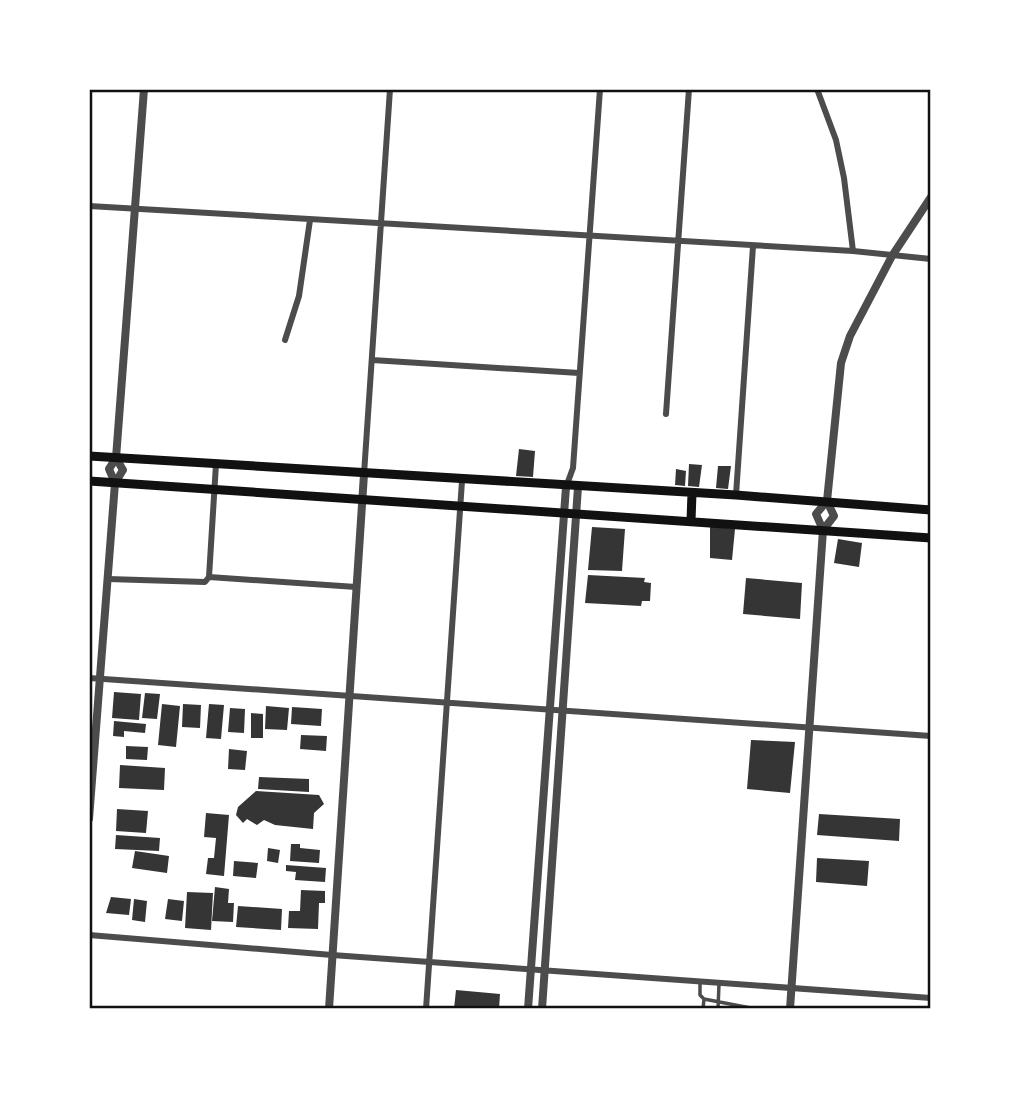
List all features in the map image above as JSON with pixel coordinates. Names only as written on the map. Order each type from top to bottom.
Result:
[{"type":"main road","points":[[89,456],[462,481],[736,495],[931,510]]},
{"type":"main road","points":[[89,481],[931,538]]},
{"type":"main road","points":[[691,521],[692,493]]},
{"type":"street","points":[[89,819],[115,483],[109,469],[116,458],[144,89]]},
{"type":"street","points":[[329,1009],[390,89]]},
{"type":"street","points":[[528,1009],[566,486],[573,468],[600,89]]},
{"type":"street","points":[[666,414],[689,89]]},
{"type":"street","points":[[817,89],[836,140],[844,178],[853,251]]},
{"type":"street","points":[[823,530],[834,516],[827,501],[841,363],[862,311],[892,256],[931,197]]},
{"type":"street","points":[[89,206],[853,251],[931,259]]},
{"type":"street","points":[[285,340],[299,296],[310,220]]},
{"type":"street","points":[[736,495],[753,246]]},
{"type":"street","points":[[372,360],[579,373]]},
{"type":"street","points":[[115,483],[123,470],[116,458]]},
{"type":"street","points":[[209,577],[216,464]]},
{"type":"street","points":[[542,1009],[578,487],[573,468]]},
{"type":"street","points":[[426,1009],[462,481]]},
{"type":"street","points":[[790,1009],[807,728],[823,530],[817,514],[827,501]]},
{"type":"street","points":[[108,579],[197,584],[209,577],[356,587]]},
{"type":"street","points":[[89,678],[931,737]]},
{"type":"street","points":[[89,935],[332,956],[931,998]]},
{"type":"lane","points":[[700,981],[700,995],[704,999],[756,1009]]},
{"type":"lane","points":[[718,1009],[719,982]]},
{"type":"lane","points":[[703,1009],[704,999]]},
{"type":"building","points":[[519,449],[535,451],[533,477],[516,476]]},
{"type":"building","points":[[689,464],[702,465],[699,487],[688,486]]},
{"type":"building","points":[[718,466],[731,466],[728,489],[716,488]]},
{"type":"building","points":[[676,469],[686,471],[685,486],[675,485]]},
{"type":"building","points":[[710,526],[735,529],[732,560],[710,558]]},
{"type":"building","points":[[592,527],[625,529],[622,571],[588,570]]},
{"type":"building","points":[[838,539],[862,543],[859,567],[834,563]]},
{"type":"building","points":[[588,575],[645,578],[644,582],[651,583],[650,601],[642,601],[641,606],[585,603]]},
{"type":"building","points":[[746,578],[802,583],[800,619],[743,614]]},
{"type":"building","points":[[114,692],[141,694],[139,720],[112,718]]},
{"type":"building","points":[[145,693],[160,694],[157,719],[142,718]]},
{"type":"building","points":[[162,704],[180,706],[176,747],[158,745]]},
{"type":"building","points":[[183,704],[201,705],[200,728],[182,727]]},
{"type":"building","points":[[209,704],[224,705],[221,739],[206,738]]},
{"type":"building","points":[[266,706],[289,708],[287,730],[265,729]]},
{"type":"building","points":[[292,707],[322,709],[321,726],[291,724]]},
{"type":"building","points":[[230,708],[245,709],[244,733],[228,732]]},
{"type":"building","points":[[251,713],[263,714],[263,738],[251,738]]},
{"type":"building","points":[[114,721],[146,724],[145,733],[124,731],[124,737],[113,736]]},
{"type":"building","points":[[301,735],[327,736],[326,751],[300,749]]},
{"type":"building","points":[[751,740],[795,742],[790,793],[747,789]]},
{"type":"building","points":[[126,746],[148,747],[147,760],[126,759]]},
{"type":"building","points":[[229,749],[247,751],[245,770],[228,769]]},
{"type":"building","points":[[120,765],[165,768],[164,790],[119,788]]},
{"type":"building","points":[[259,777],[309,779],[309,792],[258,789]]},
{"type":"building","points":[[256,791],[319,795],[324,804],[314,813],[313,829],[275,825],[264,820],[257,825],[247,819],[243,823],[236,815],[238,807]]},
{"type":"building","points":[[117,809],[148,811],[146,833],[116,831]]},
{"type":"building","points":[[206,813],[229,815],[224,876],[206,874],[208,858],[214,858],[216,838],[204,837]]},
{"type":"building","points":[[819,814],[900,819],[899,841],[817,835]]},
{"type":"building","points":[[116,835],[160,838],[159,851],[115,849]]},
{"type":"building","points":[[291,844],[320,850],[319,863],[290,861]]},
{"type":"building","points":[[268,848],[280,850],[278,863],[267,861]]},
{"type":"building","points":[[135,851],[169,856],[167,873],[132,868]]},
{"type":"building","points":[[817,858],[869,861],[867,886],[816,882]]},
{"type":"building","points":[[234,861],[258,863],[256,878],[233,876]]},
{"type":"building","points":[[286,865],[326,868],[325,882],[295,880],[296,872],[286,871]]},
{"type":"building","points":[[215,887],[229,889],[228,903],[234,903],[233,922],[212,921]]},
{"type":"building","points":[[301,890],[325,891],[325,903],[319,903],[318,929],[288,928],[289,911],[300,911]]},
{"type":"building","points":[[187,892],[213,893],[211,930],[185,928]]},
{"type":"building","points":[[111,897],[131,899],[129,915],[106,913]]},
{"type":"building","points":[[134,899],[147,901],[145,922],[132,920]]},
{"type":"building","points":[[168,899],[184,901],[182,921],[165,919]]},
{"type":"building","points":[[238,906],[282,909],[281,930],[236,927]]},
{"type":"building","points":[[456,990],[500,994],[499,1009],[454,1009]]}]
